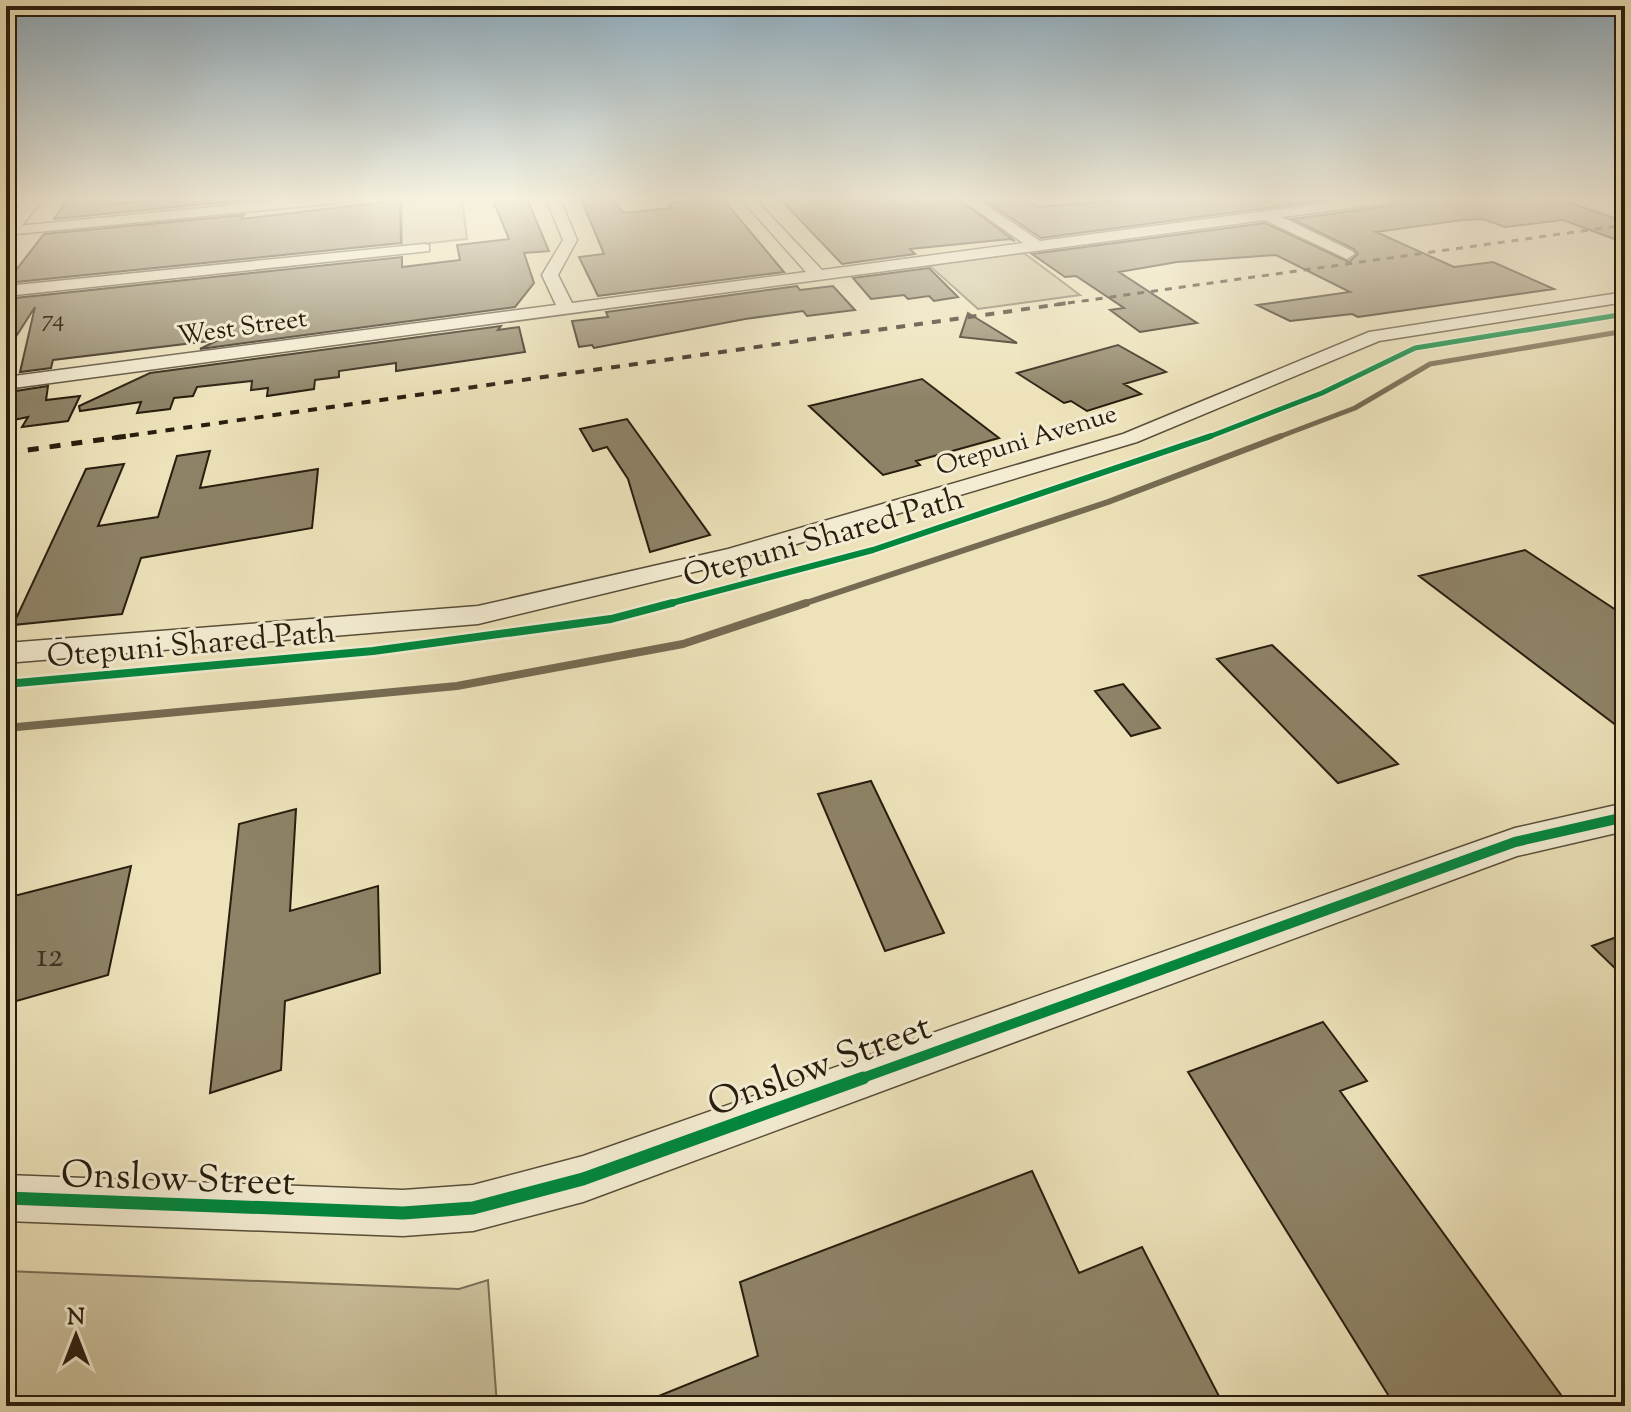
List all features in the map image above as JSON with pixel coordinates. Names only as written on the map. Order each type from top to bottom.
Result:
[{"type":"street","points":[[6,291],[260,265]]},
{"type":"street","points":[[553,265],[550,275],[567,309]]},
{"type":"street","points":[[809,265],[818,275]]},
{"type":"street","name":"West Street","points":[[6,383],[894,265]]},
{"type":"street","name":"Otepuni Avenue","points":[[6,653],[478,615],[734,555],[1130,438],[1375,336],[1625,297]]},
{"type":"street","name":"Onslow Street","points":[[6,1198],[403,1213],[473,1208],[583,1179],[1515,842],[1625,817]]},
{"type":"shaded area","points":[[929,265],[1040,265],[1080,295],[978,309]]},
{"type":"shaded area","points":[[6,1271],[459,1289],[488,1280],[497,1406],[6,1406]]},
{"type":"building","points":[[20,265],[185,265],[6,283]]},
{"type":"building","points":[[328,265],[528,265],[534,283],[515,307],[200,349],[218,340],[53,360],[51,368],[20,372],[35,307],[6,352],[6,299]]},
{"type":"building","points":[[583,265],[778,265],[784,272],[598,296]]},
{"type":"building","points":[[1048,265],[1160,265],[1119,272],[1197,323],[1140,332],[1110,310],[1124,308],[1076,276],[1065,277]]},
{"type":"building","points":[[1296,265],[1500,265],[1554,289],[1358,317],[1352,314],[1290,321],[1257,305],[1350,292]]},
{"type":"building","points":[[929,268],[958,297],[934,301],[929,296],[908,299],[904,295],[871,299],[853,278]]},
{"type":"building","points":[[797,286],[800,290],[833,286],[855,310],[807,316],[803,311],[745,319],[594,348],[592,345],[579,347],[572,321],[608,317],[606,312]]},
{"type":"building","points":[[968,313],[1017,343],[960,337]]},
{"type":"building","points":[[501,326],[498,330],[519,327],[525,352],[396,371],[396,363],[339,371],[339,377],[315,380],[314,389],[267,396],[268,388],[251,390],[252,381],[197,387],[193,396],[174,398],[170,409],[137,413],[141,402],[80,411],[79,406],[150,373]]},
{"type":"building","points":[[1118,345],[1166,372],[1124,384],[1141,394],[1087,411],[1071,401],[1064,403],[1017,373]]},
{"type":"building","points":[[922,379],[999,438],[916,461],[920,465],[883,475],[809,406]]},
{"type":"building","points":[[48,386],[46,400],[80,396],[68,421],[22,427],[28,417],[9,421],[16,391]]},
{"type":"building","points":[[627,419],[710,535],[650,552],[628,479],[607,447],[593,451],[580,429]]},
{"type":"building","points":[[210,451],[200,488],[318,469],[312,528],[141,558],[122,614],[13,625],[86,469],[124,464],[98,526],[158,517],[177,456]]},
{"type":"building","points":[[1525,550],[1625,616],[1625,732],[1419,576]]},
{"type":"building","points":[[1272,645],[1398,764],[1338,783],[1217,659]]},
{"type":"building","points":[[1123,684],[1160,728],[1131,736],[1095,691]]},
{"type":"building","points":[[871,781],[944,933],[885,951],[818,794]]},
{"type":"building","points":[[296,809],[290,911],[378,886],[380,973],[285,1001],[281,1070],[210,1093],[239,824]]},
{"type":"building","points":[[131,866],[108,975],[6,1004],[6,898]]},
{"type":"building","points":[[1625,934],[1625,978],[1592,946]]},
{"type":"building","points":[[1323,1022],[1367,1081],[1340,1091],[1569,1406],[1395,1406],[1188,1072]]},
{"type":"building","points":[[1032,1171],[1079,1273],[1142,1247],[1224,1406],[634,1406],[758,1356],[740,1282]]},
{"type":"waterway","points":[[1276,438],[1355,408],[1430,364],[1625,331]]},
{"type":"waterway","points":[[800,605],[1108,502],[1281,436]]},
{"type":"waterway","points":[[800,605],[806,603]]},
{"type":"waterway","points":[[6,728],[457,686],[683,644],[800,605]]},
{"type":"railway","points":[[1054,305],[1340,265]]},
{"type":"railway","points":[[112,438],[1068,303]]},
{"type":"railway","points":[[6,453],[127,436]]},
{"type":"cycle path","name":"Ōtepuni Shared Path","points":[[6,684],[373,651],[611,619],[873,550],[1162,455],[1322,393],[1415,348],[1625,314]]},
{"type":"cycle path","points":[[6,1198],[403,1213],[473,1208],[583,1179],[1515,842],[1625,817]]}]
